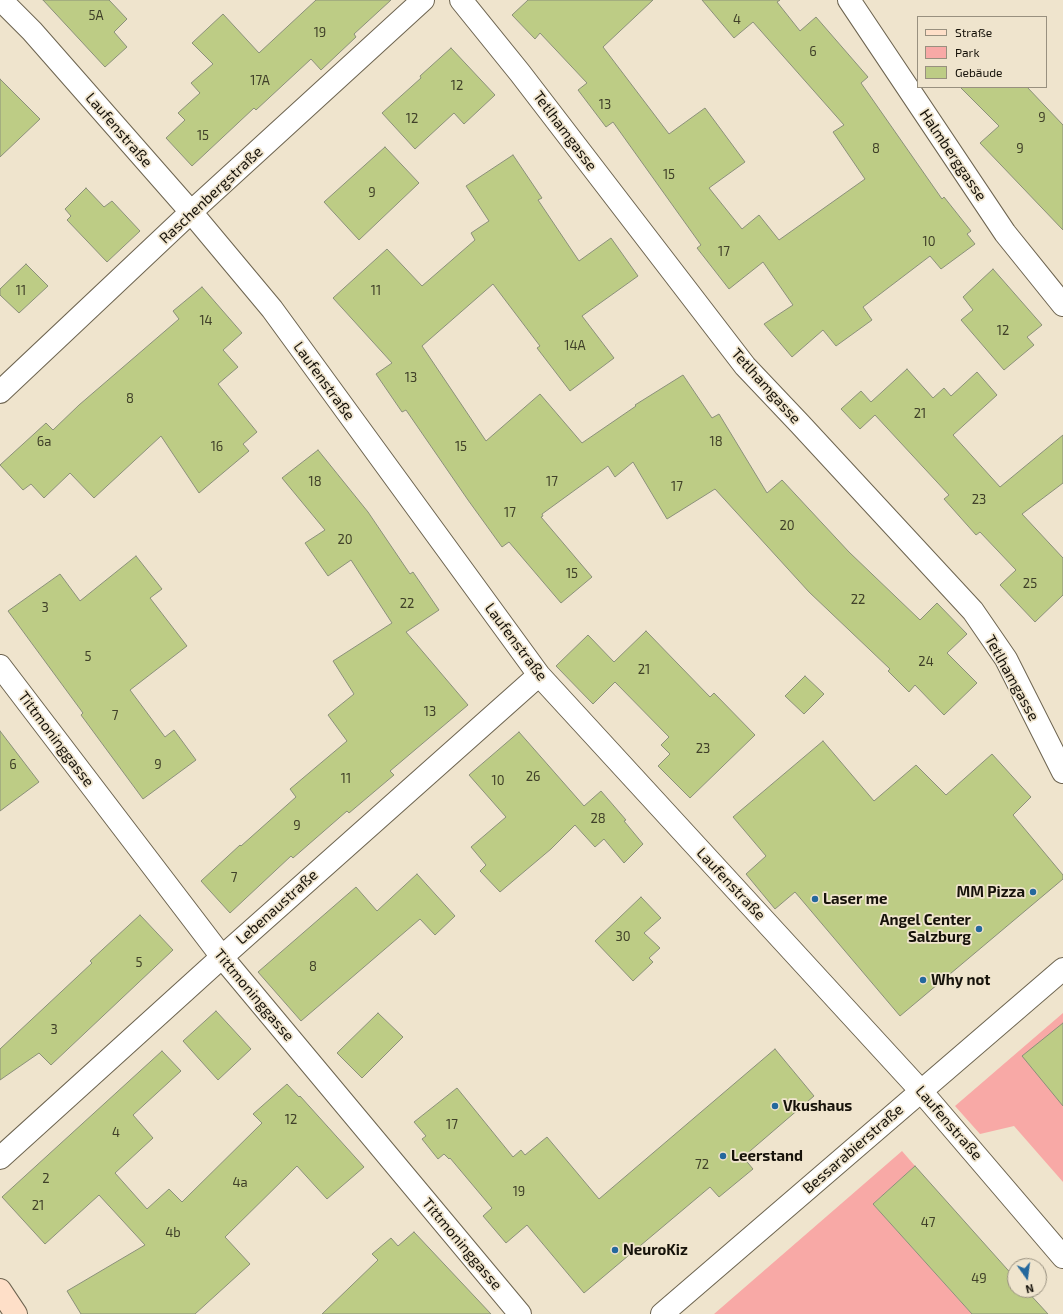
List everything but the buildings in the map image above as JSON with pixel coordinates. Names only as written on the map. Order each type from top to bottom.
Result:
[{"type":"street","name":"Laufenstraße","points":[[1,0],[32,31],[191,212],[272,309],[539,675],[921,1091],[1063,1257]]},
{"type":"street","name":"Raschenbergstraße","points":[[0,392],[191,212],[423,0]]},
{"type":"street","name":"Tetlhamgasse","points":[[461,0],[520,73],[745,366],[973,611],[1006,659],[1063,772]]},
{"type":"street","name":"Halmberggasse","points":[[849,0],[1005,233],[1063,305]]},
{"type":"street","name":"Tittmoninggasse","points":[[0,666],[222,957],[520,1314]]},
{"type":"street","name":"Lebenaustraße","points":[[0,1158],[222,957],[539,675]]},
{"type":"street","name":"Bessarabierstraße","points":[[662,1314],[1063,969]]},
{"type":"street","points":[[0,1290],[16,1314]]},
{"type":"green space","points":[[1063,1013],[1063,1182],[1014,1126],[980,1134],[955,1106]]},
{"type":"green space","points":[[902,1151],[915,1166],[873,1204],[972,1314],[714,1314]]},
{"type":"place","name":"MM Pizza","points":[[1033,892]]},
{"type":"place","name":"Laser me","points":[[815,899]]},
{"type":"place","name":"Angel Center Salzburg","points":[[979,929]]},
{"type":"place","name":"Why not","points":[[923,980]]},
{"type":"place","name":"Vkushaus","points":[[775,1106]]},
{"type":"place","name":"Leerstand","points":[[723,1156]]},
{"type":"place","name":"NeuroKiz","points":[[615,1250]]}]
